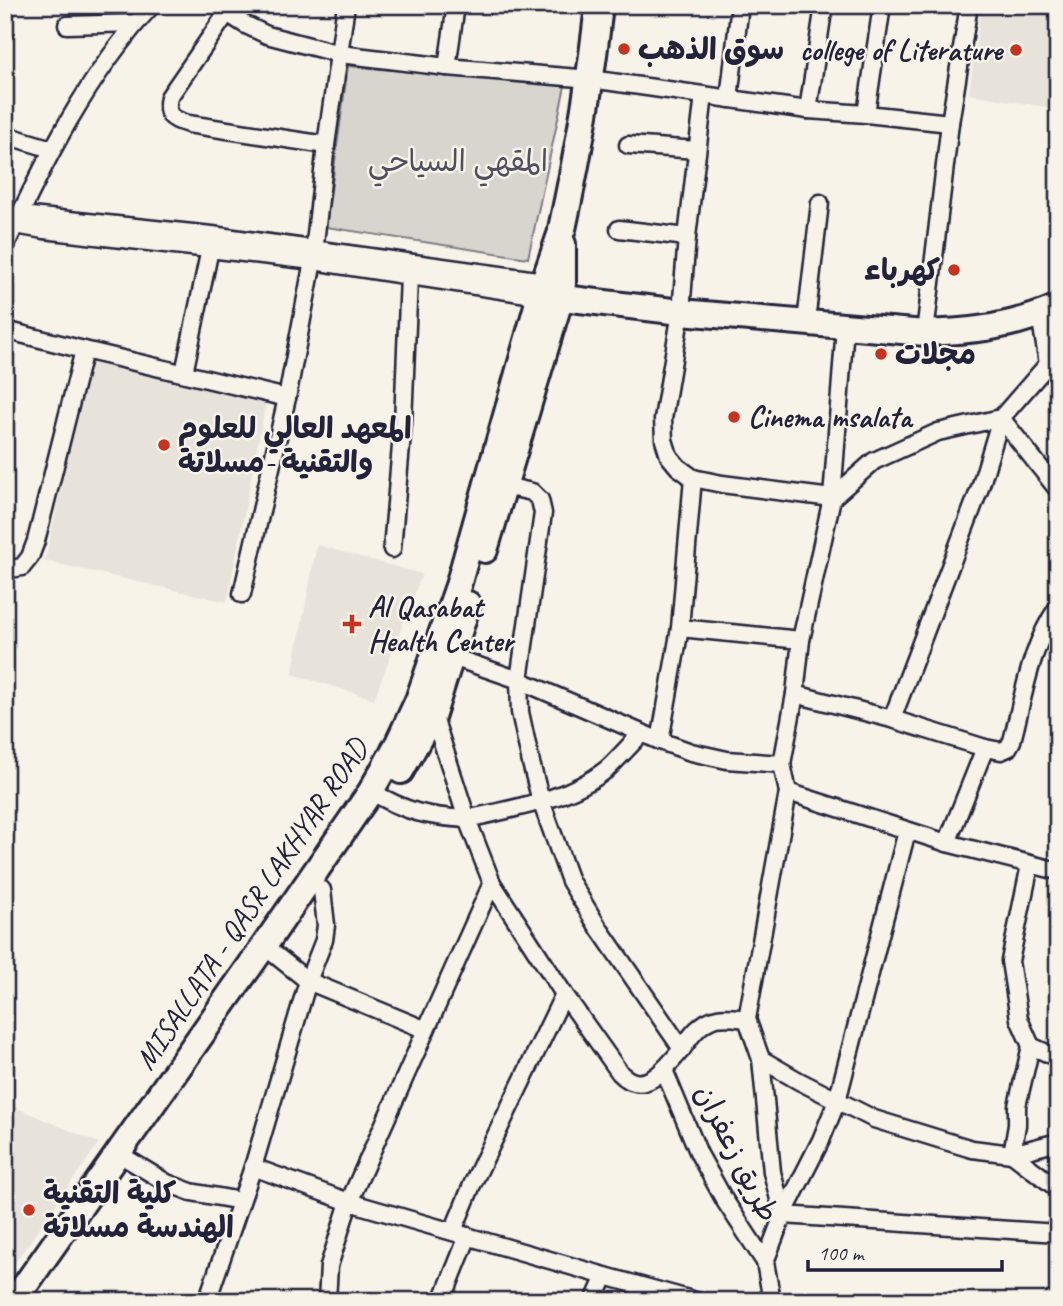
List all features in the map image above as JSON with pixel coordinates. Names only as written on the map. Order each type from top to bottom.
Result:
[{"type":"highway","points":[[562,229],[591,79],[599,5]]},
{"type":"main road","points":[[562,229],[552,289],[926,326],[959,332],[995,328],[1049,311]]},
{"type":"main road","name":"MISALLATA - QASR LAKHYAR ROAD","points":[[14,1301],[270,952],[378,795],[397,745],[443,653],[458,586],[496,483],[552,289]]},
{"type":"main road","points":[[806,316],[845,326],[926,326],[993,315],[1058,293]]},
{"type":"main road","points":[[35,1301],[270,952],[322,890],[378,795],[433,715],[443,653]]},
{"type":"street","points":[[5,247],[52,149],[69,120],[102,67],[152,5]]},
{"type":"street","points":[[242,594],[287,398],[313,255],[346,5]]},
{"type":"street","points":[[447,68],[456,5]]},
{"type":"street","points":[[729,99],[740,5]]},
{"type":"street","points":[[808,110],[824,5]]},
{"type":"street","points":[[866,114],[882,5]]},
{"type":"street","points":[[926,326],[950,122],[969,5]]},
{"type":"street","points":[[326,145],[188,124],[176,121],[169,114],[169,97],[222,9],[246,26],[267,35],[340,54],[447,68],[591,79],[808,110],[950,122]]},
{"type":"street","points":[[66,25],[136,23]]},
{"type":"street","points":[[704,95],[681,303],[663,419],[668,456],[693,478],[832,498],[874,461],[938,432],[1001,418],[1053,370],[1049,311]]},
{"type":"street","points":[[5,135],[52,149]]},
{"type":"street","points":[[628,145],[697,150]]},
{"type":"street","points":[[806,316],[820,203]]},
{"type":"street","points":[[18,220],[212,235],[409,276],[552,289]]},
{"type":"street","points":[[18,220],[44,230],[210,248],[313,255],[552,289]]},
{"type":"street","points":[[619,229],[687,237]]},
{"type":"street","points":[[184,373],[210,248]]},
{"type":"street","points":[[392,548],[403,423],[409,276]]},
{"type":"street","points":[[783,1215],[772,1172],[761,1059],[747,1019],[788,792],[782,764],[795,694],[801,640],[832,498],[845,326]]},
{"type":"street","points":[[5,330],[287,398]]},
{"type":"street","points":[[5,570],[22,567],[30,557],[84,350]]},
{"type":"street","points":[[1001,418],[1058,489]]},
{"type":"street","points":[[892,719],[980,488],[1001,418]]},
{"type":"street","points":[[660,741],[680,628],[693,478]]},
{"type":"street","points":[[496,483],[532,492],[540,500],[543,513],[519,680],[520,712],[541,801],[569,881],[682,1049]]},
{"type":"street","points":[[795,694],[1001,751],[1008,748],[1031,661],[1058,607]]},
{"type":"street","points":[[680,628],[801,640]]},
{"type":"street","points":[[443,653],[519,680],[691,752],[727,760],[782,764]]},
{"type":"street","points":[[433,715],[467,819],[492,883],[564,994],[626,1080],[646,1083],[664,1070],[702,1025],[717,1018],[747,1019]]},
{"type":"street","points":[[378,795],[410,811],[436,818],[467,819],[541,801],[582,785],[607,769],[642,733]]},
{"type":"street","points":[[947,843],[985,748]]},
{"type":"street","points":[[788,792],[947,843],[1058,871]]},
{"type":"street","points":[[765,1262],[783,1215],[837,1101],[907,831]]},
{"type":"street","points":[[1012,1154],[1017,1106],[1031,1046],[1020,1019],[1010,961],[1030,864]]},
{"type":"street","points":[[327,1301],[329,1266],[349,1202],[492,883]]},
{"type":"street","points":[[207,1301],[253,1167],[324,940],[326,925],[322,890]]},
{"type":"street","points":[[270,952],[309,981],[426,1030]]},
{"type":"street","points":[[442,1301],[472,1185],[564,994]]},
{"type":"street","points":[[1031,1046],[1058,1058]]},
{"type":"street","points":[[761,1059],[874,1119],[972,1149],[1012,1154],[1058,1142]]},
{"type":"street","name":"طريق زعفران","points":[[664,1070],[699,1154],[725,1201],[765,1262],[772,1301]]},
{"type":"street","points":[[1012,1154],[1058,1189]]},
{"type":"street","points":[[129,1160],[167,1183],[191,1192],[241,1201]]},
{"type":"street","points":[[253,1167],[349,1202],[696,1301]]},
{"type":"street","points":[[783,1215],[1058,1233]]},
{"type":"street","points":[[594,1301],[605,1276]]},
{"type":"shaded area","name":"college of Literature","points":[[981,5],[1058,5],[1058,109],[969,94]]},
{"type":"shaded area","name":"المعهد العالي للعلوم والتقنية -مسلاتة","points":[[89,359],[266,402],[227,602],[45,561]]},
{"type":"shaded area","name":"Al Qasabat Health Center","points":[[317,545],[422,574],[374,699],[292,674]]},
{"type":"shaded area","name":"كلية التقنية الهندسة مسلاتة","points":[[5,1103],[99,1143],[5,1277]]},
{"type":"green space","name":"المقهي السياحي","points":[[348,66],[565,86],[528,258],[326,227]]},
{"type":"place","name":"سوق الذهب","points":[[624,49]]},
{"type":"place","name":"college of Literature","points":[[1016,50]]},
{"type":"place","name":"كهرباء","points":[[954,270]]},
{"type":"place","name":"مجلات","points":[[881,354]]},
{"type":"place","name":"Cinema msalata","points":[[734,417]]},
{"type":"place","name":"المعهد العالي للعلوم والتقنية -مسلاتة","points":[[164,445]]},
{"type":"place","name":"Al Qasabat Health Center","points":[[352,624]]},
{"type":"place","name":"كلية التقنية الهندسة مسلاتة","points":[[29,1210]]}]
